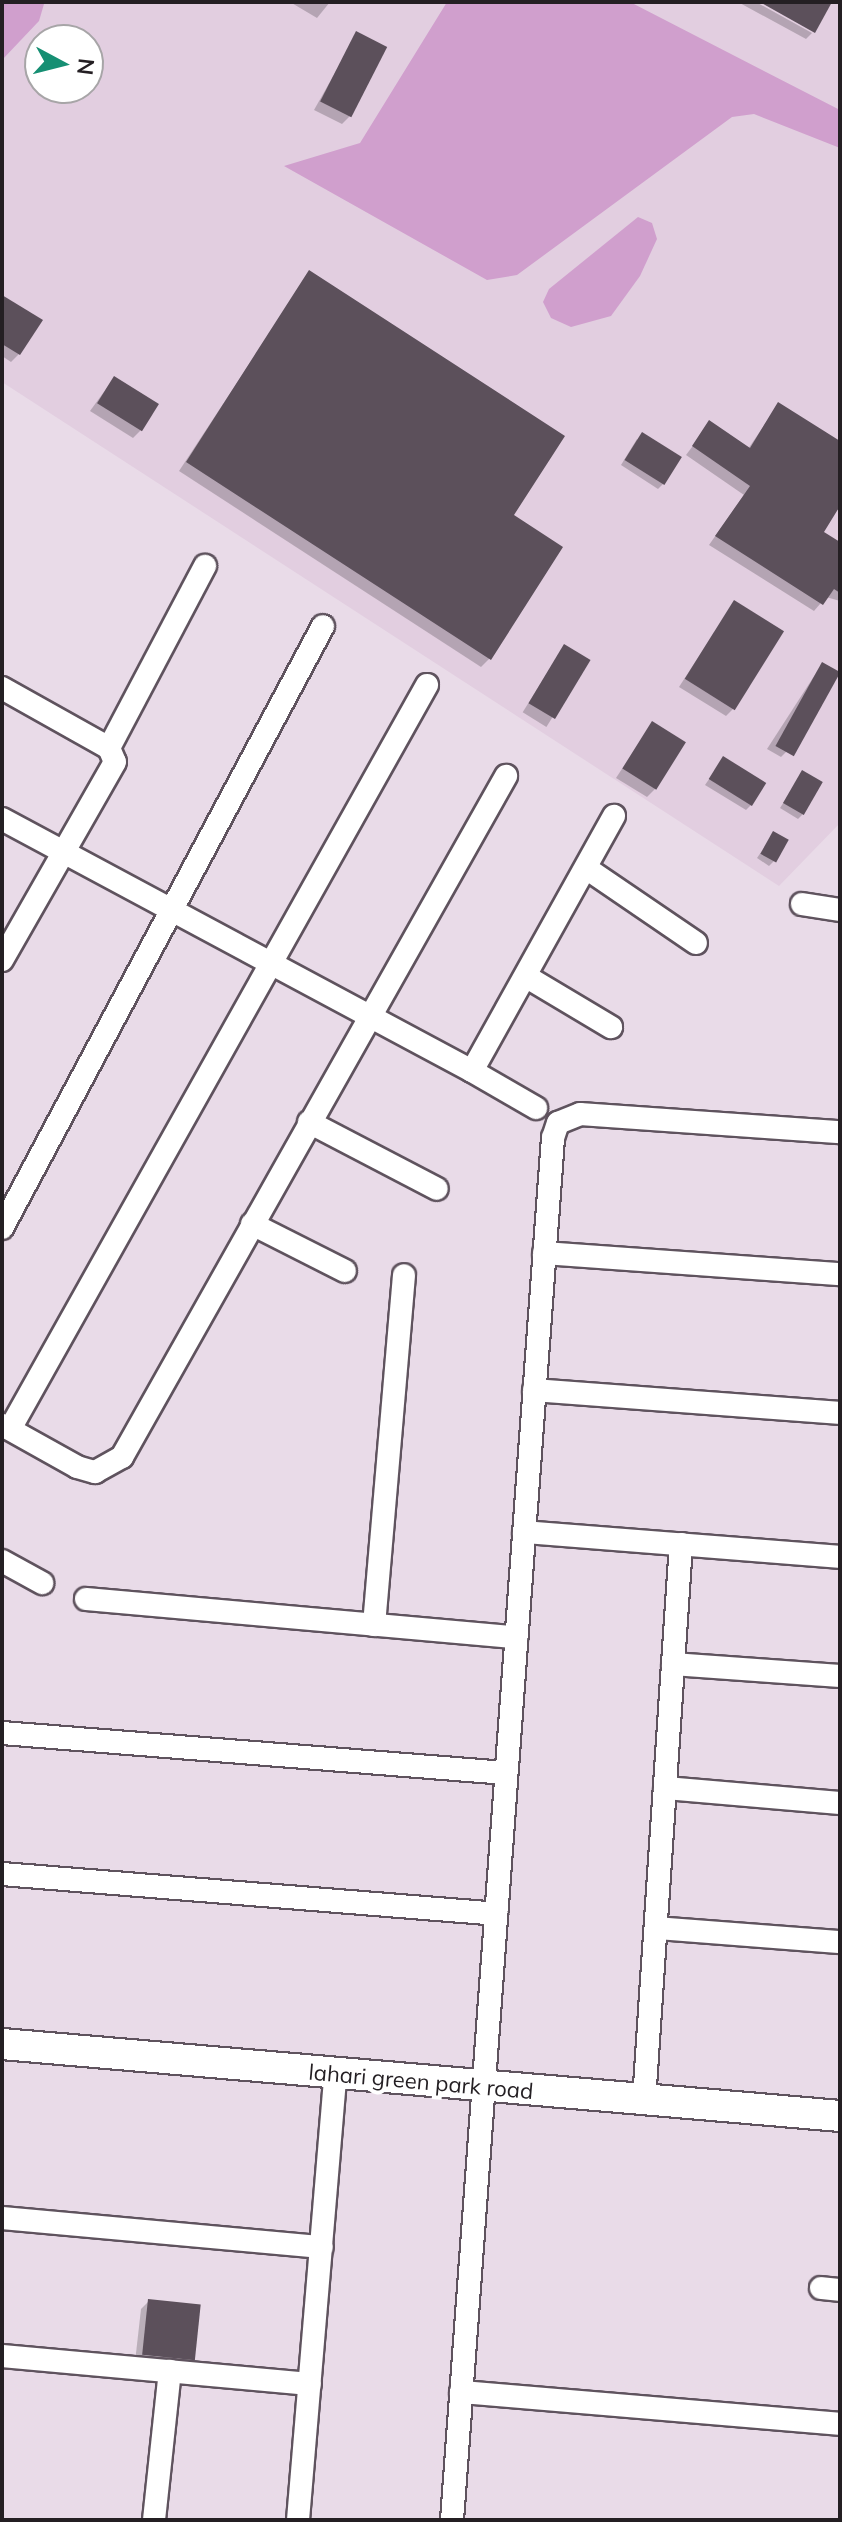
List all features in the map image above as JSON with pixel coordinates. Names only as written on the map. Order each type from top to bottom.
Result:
[{"type":"street","points":[[109,748],[205,566]]},
{"type":"street","points":[[2,1228],[323,626]]},
{"type":"street","points":[[427,685],[6,1427],[77,1467],[95,1472],[110,1467],[122,1457],[506,776]]},
{"type":"street","points":[[2,688],[109,748],[115,762],[66,853],[2,960]]},
{"type":"street","points":[[472,1071],[614,816]]},
{"type":"street","points":[[2,819],[536,1108]]},
{"type":"street","points":[[586,868],[696,943]]},
{"type":"street","points":[[802,904],[840,910]]},
{"type":"street","points":[[527,977],[611,1027]]},
{"type":"street","points":[[452,2520],[553,1138],[568,1116],[840,1132]]},
{"type":"street","points":[[309,1122],[437,1189]]},
{"type":"street","points":[[252,1224],[345,1271]]},
{"type":"street","points":[[544,1253],[840,1274]]},
{"type":"street","points":[[374,1625],[404,1275]]},
{"type":"street","points":[[534,1390],[840,1413]]},
{"type":"street","points":[[524,1532],[840,1557]]},
{"type":"street","points":[[644,2101],[681,1544]]},
{"type":"street","points":[[2,1561],[42,1583]]},
{"type":"street","points":[[86,1599],[516,1637]]},
{"type":"street","points":[[673,1664],[840,1676]]},
{"type":"street","points":[[2,1733],[506,1773]]},
{"type":"street","points":[[665,1788],[840,1803]]},
{"type":"street","points":[[2,1874],[496,1914]]},
{"type":"street","points":[[656,1928],[840,1942]]},
{"type":"street","name":"lahari green park road","points":[[2,2044],[335,2076],[840,2116]]},
{"type":"street","points":[[298,2520],[335,2076]]},
{"type":"street","points":[[2,2218],[322,2247]]},
{"type":"street","points":[[2,2356],[310,2384]]},
{"type":"street","points":[[154,2520],[170,2371]]},
{"type":"street","points":[[461,2392],[840,2424]]},
{"type":"shaded area","points":[[2,2],[840,2],[840,823],[779,886],[2,382]]},
{"type":"shaded area","points":[[2,2],[44,4],[39,21],[24,24],[24,37],[2,60]]},
{"type":"shaded area","points":[[447,2],[630,2],[840,110],[840,148],[754,114],[732,117],[517,275],[487,280],[284,166],[360,143]]},
{"type":"shaded area","points":[[638,217],[652,223],[657,239],[640,276],[611,316],[571,327],[551,318],[543,302],[549,289]]},
{"type":"building","points":[[760,2],[832,2],[815,33]]},
{"type":"building","points":[[356,31],[387,47],[351,117],[320,101]]},
{"type":"building","points":[[309,270],[565,436],[514,515],[563,547],[491,660],[186,462]]},
{"type":"building","points":[[2,295],[43,320],[20,355],[2,344]]},
{"type":"building","points":[[114,376],[159,404],[142,431],[97,403]]},
{"type":"building","points":[[778,402],[840,441],[840,506],[824,532],[840,542],[840,593],[834,589],[823,605],[715,536],[750,486],[692,446],[709,420],[750,448]]},
{"type":"building","points":[[642,432],[682,457],[664,485],[625,460]]},
{"type":"building","points":[[734,600],[784,631],[735,710],[685,679]]},
{"type":"building","points":[[564,644],[591,660],[555,719],[528,703]]},
{"type":"building","points":[[822,662],[840,673],[794,756],[775,746]]},
{"type":"building","points":[[652,721],[686,742],[656,790],[622,768]]},
{"type":"building","points":[[723,756],[766,783],[752,806],[709,779]]},
{"type":"building","points":[[802,770],[823,782],[804,815],[783,803]]},
{"type":"building","points":[[773,831],[789,840],[776,862],[760,854]]},
{"type":"building","points":[[148,2299],[201,2305],[195,2360],[142,2355]]}]
